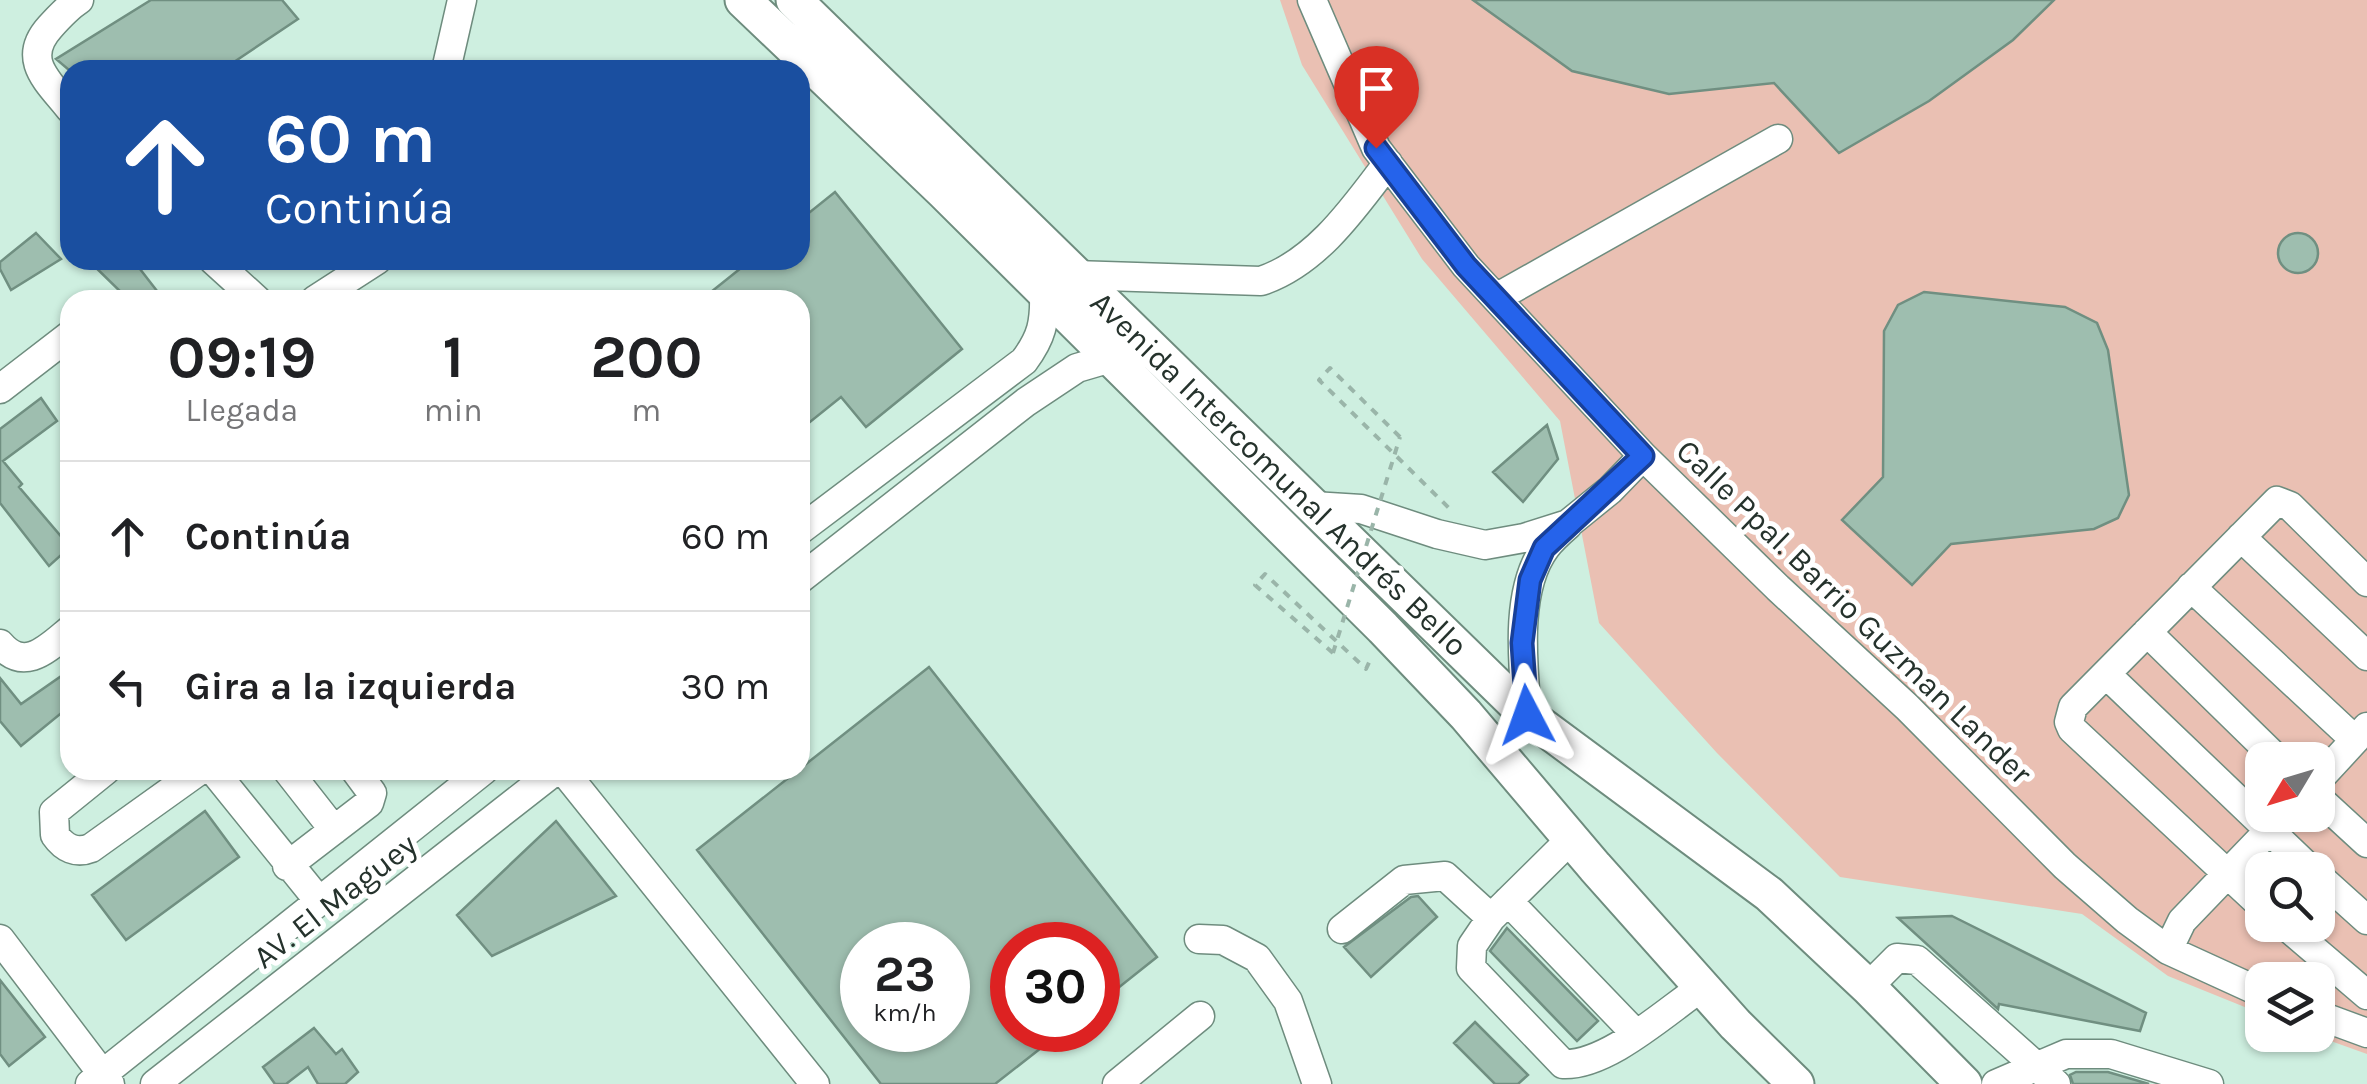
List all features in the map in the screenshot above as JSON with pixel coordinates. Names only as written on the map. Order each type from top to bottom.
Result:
[{"type":"main road","name":"Avenida Intercomunal Andrés Bello","points":[[743,0],[806,60]]},
{"type":"main road","name":"Avenida Intercomunal Andrés Bello","points":[[794,0],[1059,284],[1111,358],[1466,715],[1735,1024],[1796,1084]]},
{"type":"main road","name":"Avenida Intercomunal Andrés Bello","points":[[810,64],[944,191],[1059,284],[1312,506],[1527,715],[1769,894],[1868,987],[1939,1071],[1964,1084]]},
{"type":"main road","points":[[1735,1024],[1770,1084]]},
{"type":"street","points":[[60,96],[42,73],[35,55],[39,39],[79,0]]},
{"type":"street","points":[[448,60],[462,0]]},
{"type":"street","points":[[1312,0],[1359,112],[1388,163],[1466,266],[1643,456]]},
{"type":"street","points":[[1496,298],[1778,139]]},
{"type":"street","points":[[810,522],[1024,360],[1038,343],[1059,284],[1261,281],[1284,274],[1352,210],[1388,163]]},
{"type":"street","points":[[223,270],[246,290]]},
{"type":"street","points":[[330,290],[362,270]]},
{"type":"street","points":[[0,389],[60,342]]},
{"type":"street","points":[[810,571],[1026,402],[1077,368],[1111,358]]},
{"type":"street","name":"Calle Ppal. Barrio Guzman Lander","points":[[1312,506],[1361,509],[1484,545],[1568,524],[1610,490],[1643,456],[1907,707],[2065,866],[2168,950],[2245,985]]},
{"type":"street","points":[[2245,890],[2072,729],[2069,722],[2074,707],[2271,506],[2282,502],[2367,582]]},
{"type":"street","points":[[1527,715],[1522,643],[1530,580],[1544,548],[1568,524]]},
{"type":"street","points":[[2241,537],[2367,656]]},
{"type":"street","points":[[2191,587],[2361,734],[2335,762]]},
{"type":"street","points":[[2147,632],[2260,742]]},
{"type":"street","points":[[0,644],[21,658],[38,656],[60,638]]},
{"type":"street","points":[[2106,674],[2245,796]]},
{"type":"street","points":[[94,780],[54,812],[55,835],[69,848],[81,852],[186,780]]},
{"type":"street","points":[[221,780],[319,901]]},
{"type":"street","points":[[294,780],[334,830]]},
{"type":"street","points":[[287,866],[372,797],[361,780]]},
{"type":"street","name":"AV. El Maguey","points":[[101,1081],[471,780]]},
{"type":"street","name":"AV. El Maguey","points":[[155,1084],[546,780]]},
{"type":"street","points":[[567,780],[709,969],[815,1084]]},
{"type":"street","points":[[2335,814],[2367,843]]},
{"type":"street","points":[[2168,950],[2182,921],[2267,832]]},
{"type":"street","points":[[1571,839],[1500,909],[1472,946],[1471,968],[1563,1064],[1581,1064],[1604,1054],[1702,987]]},
{"type":"street","points":[[1342,929],[1404,880],[1445,876],[1500,909],[1635,1033]]},
{"type":"street","points":[[2335,891],[2367,920]]},
{"type":"street","points":[[0,940],[101,1081]]},
{"type":"street","points":[[1199,940],[1223,940],[1257,958],[1288,1001],[1317,1084]]},
{"type":"street","points":[[2305,942],[2367,996]]},
{"type":"street","points":[[1868,987],[1897,958],[1918,960],[2046,1074]]},
{"type":"street","points":[[1117,1084],[1200,1016]]},
{"type":"street","points":[[2335,1021],[2367,1032]]},
{"type":"street","points":[[1996,1084],[2046,1074],[2066,1054],[2111,1054],[2210,1084]]},
{"type":"path","points":[[1383,628],[1366,669],[1326,628],[1265,574],[1255,585],[1333,654],[1400,436],[1330,368],[1318,380],[1384,444],[1484,545]]},
{"type":"shaded area","points":[[1280,0],[2367,0],[2367,1054],[2335,1043],[2335,962],[2245,962],[2245,1007],[2168,976],[2082,914],[1840,877],[1717,753],[1599,623],[1560,421],[1422,259],[1302,65]]},
{"type":"building","points":[[151,0],[282,0],[298,19],[237,60],[60,62],[56,59]]},
{"type":"building","points":[[1473,0],[2054,0],[2013,40],[1929,101],[1839,153],[1774,83],[1669,94],[1572,71]]},
{"type":"building","points":[[835,192],[962,349],[866,427],[841,397],[810,422],[810,290],[714,290],[738,270],[810,270],[810,212]]},
{"type":"building","points":[[36,233],[60,258],[11,290],[0,262]]},
{"type":"building","points":[[2298,233],[2312,239],[2318,253],[2312,267],[2298,273],[2284,267],[2278,253],[2284,239]]},
{"type":"building","points":[[98,270],[141,270],[156,290],[119,290]]},
{"type":"building","points":[[1924,292],[2065,307],[2097,323],[2108,350],[2129,495],[2118,518],[2094,529],[1951,544],[1912,585],[1842,520],[1883,477],[1884,331],[1898,305]]},
{"type":"building","points":[[41,398],[57,421],[3,461],[22,484],[19,487],[60,535],[60,556],[49,566],[0,503],[0,429]]},
{"type":"building","points":[[1547,425],[1558,459],[1523,502],[1493,472]]},
{"type":"building","points":[[929,667],[1157,957],[1120,986],[1120,922],[990,922],[990,1052],[1036,1052],[995,1084],[881,1084],[856,1052],[970,1052],[970,922],[840,922],[840,1032],[697,850],[786,780],[810,780],[810,761]]},
{"type":"building","points":[[60,677],[60,714],[21,746],[0,721],[0,678],[21,704]]},
{"type":"building","points":[[205,811],[239,857],[126,940],[92,895]]},
{"type":"building","points":[[556,821],[616,896],[492,956],[457,915]]},
{"type":"building","points":[[1418,896],[1437,917],[1371,977],[1344,947],[1411,897]]},
{"type":"building","points":[[1952,916],[2146,1013],[2140,1031],[1999,1004],[1998,1009],[1898,918]]},
{"type":"building","points":[[1507,928],[1598,1021],[1577,1041],[1490,951]]},
{"type":"building","points":[[0,980],[45,1037],[9,1066],[0,1054]]},
{"type":"building","points":[[1475,1022],[1528,1075],[1518,1084],[1495,1084],[1454,1043]]},
{"type":"building","points":[[314,1028],[336,1054],[342,1049],[358,1072],[345,1084],[318,1084],[308,1067],[286,1084],[275,1084],[263,1067]]},
{"type":"building","points":[[2108,1072],[2149,1084],[2073,1084],[2070,1075]]},
{"type":"route","points":[[1376,148],[1466,266],[1643,456],[1544,548],[1530,580],[1522,643],[1527,715]]}]
